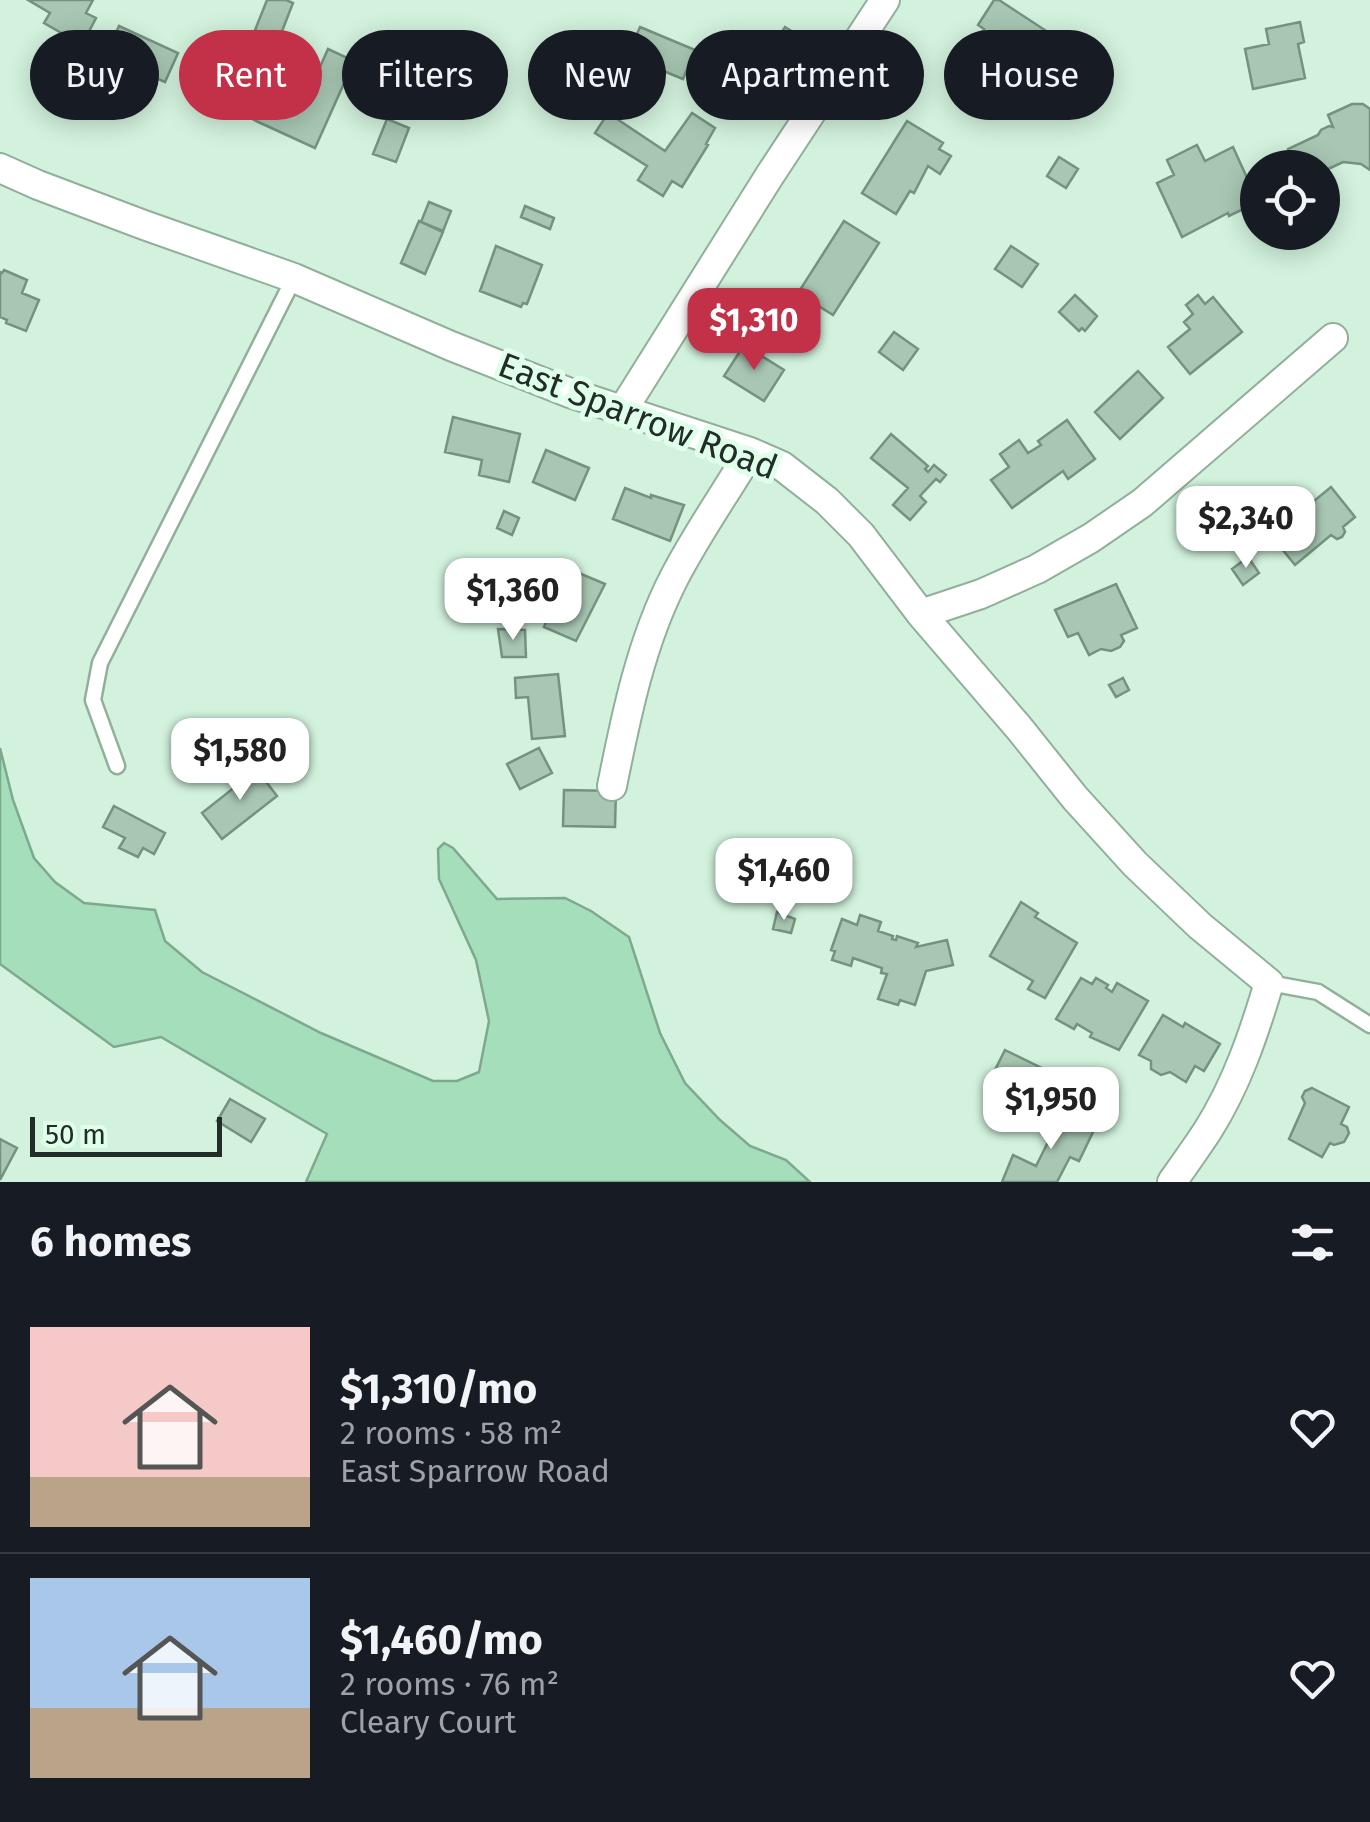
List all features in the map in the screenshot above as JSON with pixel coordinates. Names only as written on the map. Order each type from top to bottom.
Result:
[{"type":"street","points":[[622,411],[885,0]]},
{"type":"street","name":"East Sparrow Road","points":[[0,168],[294,278],[451,346],[782,466],[827,501],[861,535],[921,614],[1135,864],[1200,926],[1269,982]]},
{"type":"street","points":[[921,614],[982,594],[1038,569],[1091,538],[1142,503],[1333,338]]},
{"type":"street","points":[[612,786],[626,714],[656,618],[674,578],[750,452]]},
{"type":"street","points":[[1172,1182],[1210,1128],[1231,1088],[1253,1036],[1269,982]]},
{"type":"lane","points":[[117,766],[93,700],[100,663],[294,278]]},
{"type":"lane","points":[[1269,982],[1318,992],[1370,1026]]},
{"type":"shaded area","points":[[0,748],[34,858],[55,882],[84,903],[155,910],[165,941],[202,972],[321,1033],[433,1081],[457,1081],[479,1072],[489,1021],[476,960],[439,879],[438,849],[444,843],[453,848],[497,899],[565,898],[591,911],[629,937],[660,1033],[685,1083],[750,1146],[786,1160],[810,1182],[306,1182],[327,1134],[161,1037],[114,1047],[0,964]]},
{"type":"building","points":[[28,0],[93,0],[86,13],[96,18],[90,30],[56,30],[44,23],[50,13]]},
{"type":"building","points":[[267,0],[293,3],[282,30],[255,30]]},
{"type":"building","points":[[994,0],[999,0],[1045,30],[983,30],[978,25]]},
{"type":"building","points":[[1300,22],[1304,42],[1298,44],[1305,78],[1253,89],[1245,49],[1269,44],[1266,29]]},
{"type":"building","points":[[666,38],[686,46],[683,79],[666,72]]},
{"type":"building","points":[[159,44],[178,53],[165,82],[159,79]]},
{"type":"building","points":[[328,49],[342,55],[342,88],[315,148],[254,120],[322,120],[322,62]]},
{"type":"building","points":[[1352,104],[1370,109],[1370,170],[1361,164],[1340,163],[1340,150],[1288,150],[1333,127],[1328,115]]},
{"type":"building","points":[[387,120],[409,128],[396,162],[373,154]]},
{"type":"building","points":[[603,120],[618,120],[665,151],[687,120],[703,120],[715,128],[682,187],[672,181],[663,196],[638,180],[647,166],[595,133]]},
{"type":"building","points":[[907,121],[943,143],[939,149],[951,156],[940,174],[928,166],[914,193],[910,191],[896,214],[862,193]]},
{"type":"building","points":[[1197,145],[1205,161],[1233,147],[1240,162],[1240,211],[1182,237],[1157,183],[1174,175],[1167,160]]},
{"type":"building","points":[[1059,157],[1078,169],[1066,188],[1047,176]]},
{"type":"building","points":[[429,202],[451,211],[443,231],[421,222]]},
{"type":"building","points":[[525,206],[554,218],[550,229],[521,217]]},
{"type":"building","points":[[419,221],[443,232],[425,274],[401,263]]},
{"type":"building","points":[[844,221],[879,243],[833,315],[798,293]]},
{"type":"building","points":[[496,246],[542,265],[527,304],[521,307],[480,291]]},
{"type":"building","points":[[1011,246],[1038,264],[1022,287],[995,269]]},
{"type":"building","points":[[4,270],[27,280],[22,293],[39,300],[26,331],[0,317],[0,272]]},
{"type":"building","points":[[747,291],[780,311],[769,330],[736,309]]},
{"type":"building","points":[[1075,295],[1097,316],[1085,331],[1079,331],[1059,312]]},
{"type":"building","points":[[1198,295],[1205,304],[1213,297],[1242,332],[1190,374],[1168,347],[1190,329],[1184,322],[1193,314],[1186,305]]},
{"type":"building","points":[[894,332],[918,349],[903,370],[879,352]]},
{"type":"building","points":[[744,345],[784,370],[764,401],[724,376]]},
{"type":"building","points":[[1138,371],[1163,398],[1120,439],[1095,412]]},
{"type":"building","points":[[453,417],[520,434],[509,482],[479,475],[482,460],[445,452]]},
{"type":"building","points":[[1067,420],[1095,459],[1068,479],[1063,471],[1012,508],[991,480],[1009,467],[1000,454],[1019,440],[1028,453]]},
{"type":"building","points":[[891,434],[928,466],[928,472],[934,465],[946,475],[940,482],[936,479],[920,496],[926,502],[910,520],[893,505],[908,488],[871,458]]},
{"type":"building","points":[[546,450],[589,468],[575,500],[533,482]]},
{"type":"building","points":[[1331,487],[1355,517],[1343,527],[1342,537],[1331,535],[1295,565],[1256,517],[1281,497],[1293,513]]},
{"type":"building","points":[[625,488],[684,505],[670,541],[613,519]]},
{"type":"building","points":[[504,511],[519,518],[512,535],[497,528]]},
{"type":"building","points":[[1248,557],[1259,573],[1243,585],[1232,569]]},
{"type":"building","points":[[574,571],[605,584],[576,641],[544,627],[554,603],[538,597],[545,579],[567,587]]},
{"type":"building","points":[[1116,584],[1137,628],[1121,635],[1124,641],[1120,647],[1089,655],[1078,633],[1068,637],[1055,610]]},
{"type":"building","points":[[498,629],[525,630],[526,657],[502,657]]},
{"type":"building","points":[[558,674],[565,736],[532,739],[528,697],[516,698],[515,678]]},
{"type":"building","points":[[1123,678],[1129,690],[1116,697],[1109,685]]},
{"type":"building","points":[[539,748],[552,773],[520,789],[507,764]]},
{"type":"building","points":[[254,766],[277,796],[222,839],[202,813]]},
{"type":"building","points":[[564,790],[616,791],[615,827],[563,826]]},
{"type":"building","points":[[114,806],[165,833],[154,854],[143,848],[138,857],[119,848],[125,838],[103,827]]},
{"type":"building","points":[[1021,902],[1038,913],[1035,917],[1077,943],[1045,998],[1028,989],[1033,981],[990,956]]},
{"type":"building","points":[[777,912],[795,919],[791,933],[773,929]]},
{"type":"building","points":[[860,915],[881,922],[878,931],[893,936],[892,939],[897,936],[918,943],[916,947],[947,940],[953,965],[926,971],[915,1005],[878,999],[887,974],[881,973],[882,968],[853,958],[851,966],[832,960],[835,951],[831,950],[842,919],[857,925]]},
{"type":"building","points":[[1081,978],[1092,984],[1096,978],[1112,992],[1117,983],[1148,1001],[1119,1050],[1090,1037],[1092,1033],[1077,1024],[1074,1029],[1056,1019]]},
{"type":"building","points":[[1163,1015],[1220,1044],[1204,1071],[1195,1066],[1186,1082],[1170,1072],[1161,1075],[1151,1069],[1151,1061],[1139,1055]]},
{"type":"building","points":[[1005,1050],[1054,1074],[1042,1097],[995,1070]]},
{"type":"building","points":[[1312,1088],[1349,1107],[1341,1124],[1349,1133],[1344,1142],[1330,1143],[1322,1157],[1289,1139],[1305,1103],[1302,1097]]},
{"type":"building","points":[[230,1099],[265,1119],[251,1142],[217,1121]]},
{"type":"building","points":[[1046,1109],[1093,1132],[1079,1161],[1070,1157],[1057,1182],[1002,1182],[1013,1155],[1036,1166],[1048,1142],[1051,1144],[1055,1135],[1038,1127]]},
{"type":"building","points":[[0,1139],[17,1148],[0,1180]]}]
